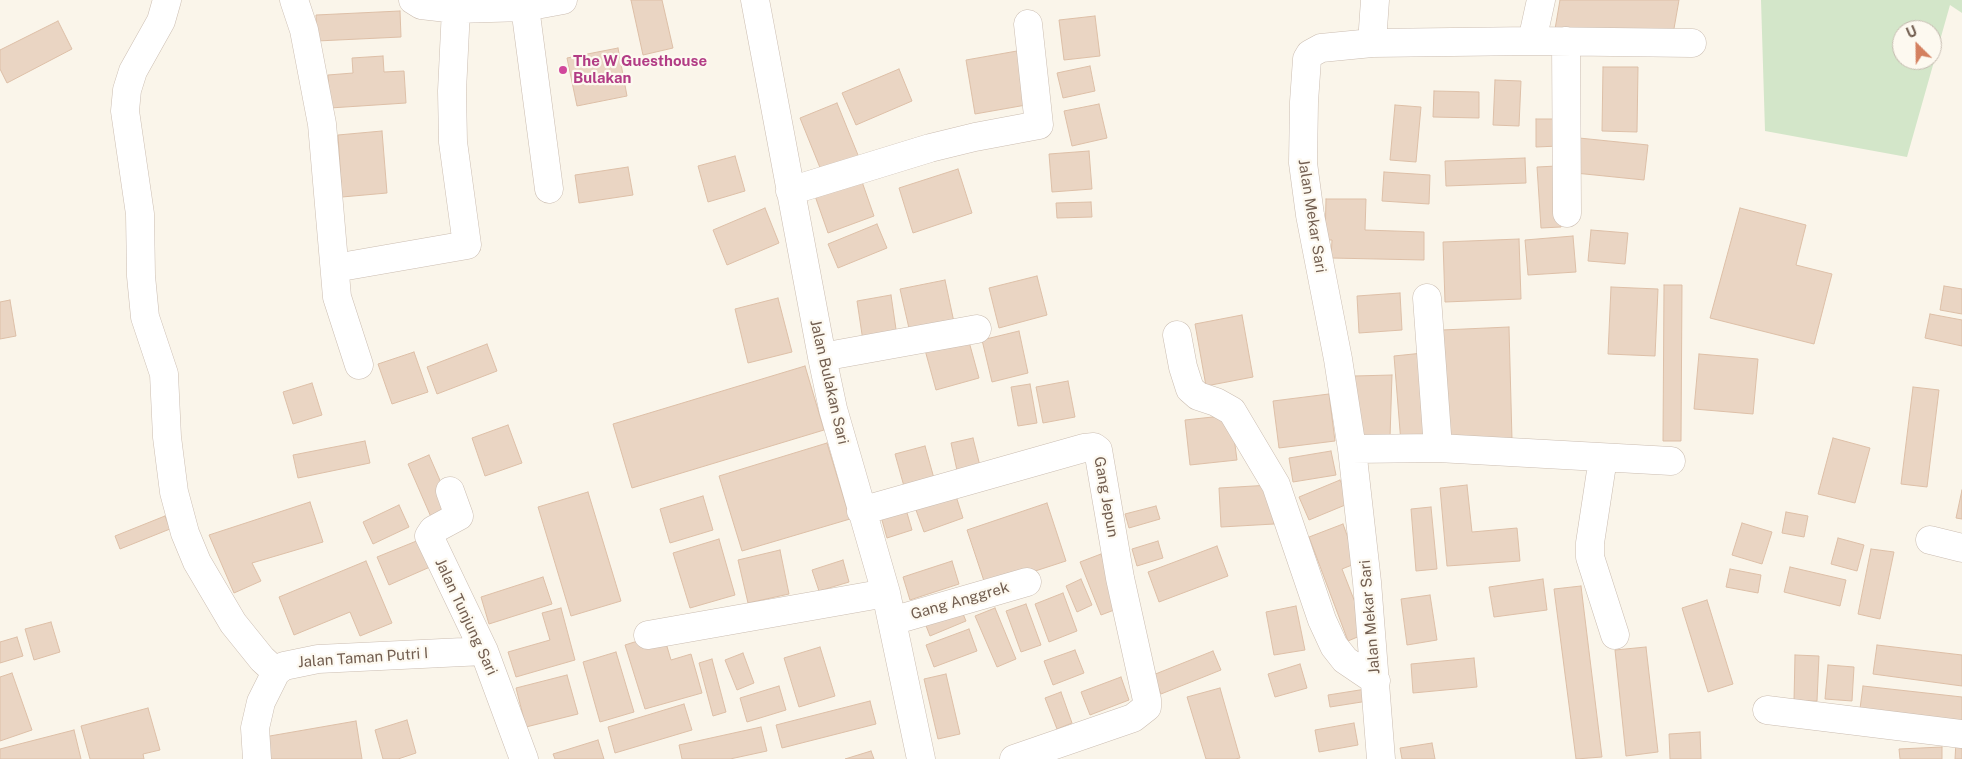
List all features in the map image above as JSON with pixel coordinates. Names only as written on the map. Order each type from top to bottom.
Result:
[{"type":"street","points":[[167,0],[161,21],[133,71],[127,90],[125,111],[140,214],[141,276],[145,317],[164,374],[168,446],[174,492],[185,533],[197,562],[229,617],[262,659],[276,672]]},
{"type":"street","points":[[294,0],[304,30],[322,124],[337,297],[359,365]]},
{"type":"street","points":[[412,0],[421,5],[456,9],[525,7],[563,0]]},
{"type":"street","name":"Jalan Bulakan Sari","points":[[755,0],[822,357],[861,511],[886,593],[921,759]]},
{"type":"street","points":[[1372,43],[1375,0]]},
{"type":"street","points":[[1532,41],[1541,0]]},
{"type":"street","points":[[525,7],[549,189]]},
{"type":"street","points":[[335,268],[467,244],[453,142],[452,91],[456,9]]},
{"type":"street","points":[[790,191],[930,148],[1039,125],[1028,24]]},
{"type":"street","points":[[1566,41],[1567,213]]},
{"type":"street","name":"Jalan Mekar Sari","points":[[1381,759],[1376,681],[1352,449],[1338,359],[1302,164],[1305,69],[1310,54],[1321,48],[1372,43],[1566,41],[1692,43]]},
{"type":"street","points":[[1427,298],[1438,448]]},
{"type":"street","points":[[822,357],[977,328]]},
{"type":"street","points":[[1178,335],[1186,380],[1190,390],[1198,396],[1216,402],[1232,411],[1276,485],[1322,620],[1334,646],[1345,660],[1376,681]]},
{"type":"street","name":"Gang Jepun","points":[[861,511],[1084,448],[1097,449],[1100,457],[1120,578],[1148,700],[1144,711],[1133,718],[1014,759]]},
{"type":"street","points":[[1352,449],[1438,448],[1671,461]]},
{"type":"street","points":[[1603,458],[1590,543],[1590,556],[1615,635]]},
{"type":"street","name":"Jalan Tunjung Sari","points":[[450,491],[459,516],[433,530],[429,536],[484,651],[524,759]]},
{"type":"street","points":[[1930,540],[1962,548]]},
{"type":"street","name":"Gang Anggrek","points":[[892,621],[1027,582]]},
{"type":"street","points":[[648,635],[886,593]]},
{"type":"street","name":"Jalan Taman Putri I","points":[[257,759],[255,728],[261,702],[276,672],[289,664],[318,659],[484,651]]},
{"type":"street","points":[[1767,710],[1962,734]]},
{"type":"green space","points":[[1761,0],[1962,0],[1962,13],[1950,5],[1942,33],[1942,20],[1892,20],[1892,70],[1932,70],[1907,157],[1765,131]]},
{"type":"building","points":[[631,0],[662,0],[673,48],[643,55]]},
{"type":"building","points":[[1560,0],[1679,0],[1672,40],[1554,35]]},
{"type":"building","points":[[400,11],[401,37],[317,41],[316,15]]},
{"type":"building","points":[[1095,16],[1100,56],[1064,60],[1059,20]]},
{"type":"building","points":[[58,21],[72,49],[7,83],[0,69],[0,50]]},
{"type":"building","points":[[618,48],[627,96],[577,106],[567,58]]},
{"type":"building","points":[[1017,51],[1026,105],[975,114],[966,60]]},
{"type":"building","points":[[383,56],[384,72],[404,71],[406,103],[330,108],[328,75],[353,73],[352,58]]},
{"type":"building","points":[[1090,66],[1095,91],[1063,98],[1057,73]]},
{"type":"building","points":[[1603,67],[1638,67],[1637,132],[1602,131]]},
{"type":"building","points":[[899,69],[912,101],[856,125],[842,93]]},
{"type":"building","points":[[1495,80],[1521,81],[1519,126],[1493,125]]},
{"type":"building","points":[[1434,91],[1479,92],[1479,118],[1433,117]]},
{"type":"building","points":[[837,103],[860,160],[823,175],[800,118]]},
{"type":"building","points":[[1099,104],[1107,138],[1072,146],[1064,111]]},
{"type":"building","points":[[1395,105],[1421,107],[1416,162],[1390,160]]},
{"type":"building","points":[[1536,119],[1559,119],[1559,146],[1536,147]]},
{"type":"building","points":[[382,131],[387,193],[342,197],[338,135]]},
{"type":"building","points":[[1579,138],[1648,145],[1644,180],[1575,173]]},
{"type":"building","points":[[1089,151],[1092,189],[1052,192],[1049,154]]},
{"type":"building","points":[[735,156],[745,191],[708,202],[698,166]]},
{"type":"building","points":[[1525,158],[1526,183],[1446,186],[1445,161]]},
{"type":"building","points":[[1557,166],[1561,227],[1541,228],[1537,167]]},
{"type":"building","points":[[628,167],[633,195],[579,203],[575,175]]},
{"type":"building","points":[[958,169],[972,213],[913,233],[899,188]]},
{"type":"building","points":[[1384,172],[1430,175],[1429,204],[1382,201]]},
{"type":"building","points":[[860,176],[874,216],[828,233],[814,193]]},
{"type":"building","points":[[1326,199],[1366,199],[1365,230],[1424,232],[1424,260],[1331,258],[1332,240],[1325,240]]},
{"type":"building","points":[[1091,202],[1092,217],[1057,218],[1056,203]]},
{"type":"building","points":[[765,208],[779,243],[727,265],[713,230]]},
{"type":"building","points":[[1740,208],[1806,225],[1796,265],[1832,274],[1814,344],[1710,318]]},
{"type":"building","points":[[877,224],[887,248],[838,268],[828,244]]},
{"type":"building","points":[[1591,230],[1628,233],[1625,264],[1588,261]]},
{"type":"building","points":[[1573,236],[1576,272],[1528,275],[1525,240]]},
{"type":"building","points":[[1519,239],[1521,299],[1445,302],[1443,242]]},
{"type":"building","points":[[1037,276],[1047,315],[999,328],[989,288]]},
{"type":"building","points":[[945,280],[955,327],[911,337],[900,289]]},
{"type":"building","points":[[1664,285],[1682,285],[1681,441],[1663,441]]},
{"type":"building","points":[[1944,286],[1962,289],[1962,314],[1940,310]]},
{"type":"building","points":[[1611,287],[1658,289],[1655,356],[1608,354]]},
{"type":"building","points":[[1400,293],[1402,330],[1359,333],[1357,296]]},
{"type":"building","points":[[891,295],[897,336],[863,341],[857,301]]},
{"type":"building","points":[[778,298],[792,352],[748,363],[735,309]]},
{"type":"building","points":[[10,300],[16,336],[0,339],[0,302]]},
{"type":"building","points":[[1930,314],[1962,320],[1962,346],[1925,338]]},
{"type":"building","points":[[1242,315],[1253,377],[1206,386],[1195,324]]},
{"type":"building","points":[[1509,327],[1512,440],[1445,442],[1442,330]]},
{"type":"building","points":[[1019,331],[1028,373],[992,382],[982,340]]},
{"type":"building","points":[[968,338],[979,378],[936,390],[925,350]]},
{"type":"building","points":[[487,344],[497,371],[437,394],[427,367]]},
{"type":"building","points":[[414,352],[428,392],[392,404],[378,364]]},
{"type":"building","points":[[1423,353],[1430,441],[1401,443],[1394,356]]},
{"type":"building","points":[[1699,354],[1758,359],[1753,414],[1694,409]]},
{"type":"building","points":[[805,366],[824,430],[632,488],[613,424]]},
{"type":"building","points":[[1392,375],[1390,438],[1354,437],[1354,376]]},
{"type":"building","points":[[1068,381],[1075,417],[1043,423],[1036,387]]},
{"type":"building","points":[[312,383],[322,415],[293,424],[283,392]]},
{"type":"building","points":[[1030,384],[1037,423],[1018,426],[1011,387]]},
{"type":"building","points":[[1913,387],[1939,390],[1927,487],[1901,484]]},
{"type":"building","points":[[1329,394],[1335,441],[1279,448],[1273,401]]},
{"type":"building","points":[[1231,415],[1237,460],[1190,465],[1185,420]]},
{"type":"building","points":[[508,425],[522,463],[485,476],[472,438]]},
{"type":"building","points":[[973,438],[981,470],[958,475],[951,443]]},
{"type":"building","points":[[1833,438],[1870,448],[1855,503],[1818,494]]},
{"type":"building","points":[[365,441],[370,463],[298,478],[293,455]]},
{"type":"building","points":[[827,443],[850,519],[742,551],[719,476]]},
{"type":"building","points":[[925,446],[935,482],[905,490],[895,454]]},
{"type":"building","points":[[1331,451],[1336,475],[1293,482],[1289,458]]},
{"type":"building","points":[[429,455],[452,508],[431,517],[408,464]]},
{"type":"building","points":[[1340,480],[1350,503],[1309,520],[1299,497]]},
{"type":"building","points":[[1271,485],[1274,524],[1221,527],[1219,488]]},
{"type":"building","points":[[1467,485],[1472,532],[1517,528],[1520,561],[1447,566],[1440,488]]},
{"type":"building","points":[[1962,490],[1962,519],[1956,518]]},
{"type":"building","points":[[588,492],[621,601],[571,616],[538,507]]},
{"type":"building","points":[[703,496],[713,530],[670,543],[660,509]]},
{"type":"building","points":[[956,496],[963,518],[924,532],[916,510]]},
{"type":"building","points":[[310,502],[323,542],[252,563],[261,581],[234,593],[209,535]]},
{"type":"building","points":[[1047,503],[1066,561],[986,587],[967,530]]},
{"type":"building","points":[[399,505],[409,527],[373,544],[363,522]]},
{"type":"building","points":[[905,506],[912,530],[887,538],[880,513]]},
{"type":"building","points":[[1156,506],[1160,519],[1129,528],[1125,514]]},
{"type":"building","points":[[1431,507],[1437,569],[1416,571],[1411,509]]},
{"type":"building","points":[[1786,512],[1808,516],[1804,537],[1782,533]]},
{"type":"building","points":[[165,516],[170,529],[120,549],[115,536]]},
{"type":"building","points":[[1742,523],[1772,532],[1762,564],[1732,555]]},
{"type":"building","points":[[1343,524],[1357,563],[1342,569],[1367,633],[1348,641],[1309,537]]},
{"type":"building","points":[[1838,538],[1864,545],[1857,571],[1831,564]]},
{"type":"building","points":[[719,539],[735,595],[690,608],[673,553]]},
{"type":"building","points":[[419,540],[430,567],[389,585],[377,557]]},
{"type":"building","points":[[1158,541],[1163,558],[1137,566],[1132,549]]},
{"type":"building","points":[[1217,546],[1228,576],[1159,602],[1148,572]]},
{"type":"building","points":[[1871,549],[1894,552],[1880,619],[1858,614]]},
{"type":"building","points":[[780,550],[789,594],[748,603],[738,560]]},
{"type":"building","points":[[1101,554],[1122,607],[1101,615],[1080,562]]},
{"type":"building","points":[[843,560],[849,582],[819,591],[812,570]]},
{"type":"building","points":[[366,561],[392,623],[360,636],[350,612],[294,635],[279,597]]},
{"type":"building","points":[[952,561],[959,584],[910,600],[903,577]]},
{"type":"building","points":[[1790,567],[1846,580],[1840,606],[1784,592]]},
{"type":"building","points":[[1730,569],[1761,575],[1758,593],[1726,587]]},
{"type":"building","points":[[543,577],[552,604],[489,624],[481,597]]},
{"type":"building","points":[[1081,579],[1092,605],[1077,612],[1066,586]]},
{"type":"building","points":[[1543,579],[1547,610],[1494,617],[1489,587]]},
{"type":"building","points":[[1581,586],[1602,757],[1576,759],[1554,589]]},
{"type":"building","points":[[1063,593],[1077,631],[1049,642],[1035,604]]},
{"type":"building","points":[[1430,595],[1437,640],[1407,645],[1401,599]]},
{"type":"building","points":[[1707,600],[1733,684],[1708,692],[1682,608]]},
{"type":"building","points":[[959,604],[966,621],[930,636],[923,618]]},
{"type":"building","points":[[1026,604],[1041,645],[1021,652],[1006,611]]},
{"type":"building","points":[[1296,606],[1305,650],[1274,655],[1266,612]]},
{"type":"building","points":[[561,608],[575,660],[516,677],[508,652],[550,640],[542,613]]},
{"type":"building","points":[[995,608],[1016,659],[997,667],[975,616]]},
{"type":"building","points":[[51,622],[60,652],[34,660],[25,629]]},
{"type":"building","points":[[969,629],[977,651],[934,667],[926,645]]},
{"type":"building","points":[[663,633],[671,660],[691,654],[702,693],[645,709],[625,645]]},
{"type":"building","points":[[17,637],[23,656],[0,663],[0,642]]},
{"type":"building","points":[[1877,645],[1962,655],[1962,686],[1873,674]]},
{"type":"building","points":[[820,647],[835,696],[799,707],[784,658]]},
{"type":"building","points":[[1646,647],[1658,752],[1626,756],[1615,650]]},
{"type":"building","points":[[1075,650],[1084,673],[1053,685],[1044,661]]},
{"type":"building","points":[[1213,651],[1221,670],[1161,694],[1153,675]]},
{"type":"building","points":[[616,652],[634,712],[600,722],[583,662]]},
{"type":"building","points":[[743,653],[754,683],[737,690],[725,660]]},
{"type":"building","points":[[1795,655],[1819,656],[1817,701],[1794,701]]},
{"type":"building","points":[[1474,658],[1477,687],[1413,693],[1411,664]]},
{"type":"building","points":[[712,659],[726,712],[713,716],[699,663]]},
{"type":"building","points":[[1300,664],[1307,688],[1275,697],[1268,674]]},
{"type":"building","points":[[1828,665],[1854,667],[1852,701],[1825,699]]},
{"type":"building","points":[[12,673],[32,730],[0,741],[0,677]]},
{"type":"building","points":[[946,674],[960,734],[938,739],[924,679]]},
{"type":"building","points":[[567,675],[578,714],[526,727],[516,688]]},
{"type":"building","points":[[1121,677],[1129,700],[1090,715],[1081,692]]},
{"type":"building","points":[[779,686],[786,710],[747,722],[740,698]]},
{"type":"building","points":[[1863,686],[1962,697],[1962,728],[1859,716]]},
{"type":"building","points":[[1220,688],[1240,758],[1206,759],[1187,697]]},
{"type":"building","points":[[1366,689],[1368,701],[1330,707],[1328,695]]},
{"type":"building","points":[[1061,692],[1072,723],[1057,729],[1045,698]]},
{"type":"building","points":[[870,701],[876,724],[782,748],[776,725]]},
{"type":"building","points":[[684,704],[692,730],[615,753],[608,727]]},
{"type":"building","points":[[148,708],[160,750],[143,754],[144,759],[90,759],[81,726]]},
{"type":"building","points":[[407,720],[416,753],[398,759],[383,759],[375,730]]},
{"type":"building","points":[[356,721],[362,759],[268,759],[264,737]]},
{"type":"building","points":[[1354,723],[1358,745],[1319,752],[1315,730]]},
{"type":"building","points":[[761,727],[767,751],[730,759],[682,759],[679,745]]},
{"type":"building","points":[[74,730],[81,759],[0,759],[0,749]]},
{"type":"building","points":[[1700,732],[1701,759],[1670,759],[1669,734]]},
{"type":"building","points":[[598,740],[604,759],[555,759],[553,754]]},
{"type":"building","points":[[1956,742],[1962,743],[1962,759],[1955,759]]},
{"type":"building","points":[[1432,743],[1435,759],[1402,759],[1400,748]]},
{"type":"building","points":[[1942,747],[1942,759],[1900,759],[1899,749]]},
{"type":"building","points":[[871,751],[874,759],[845,759]]},
{"type":"place","name":"The W Guesthouse Bulakan","points":[[563,70]]}]
